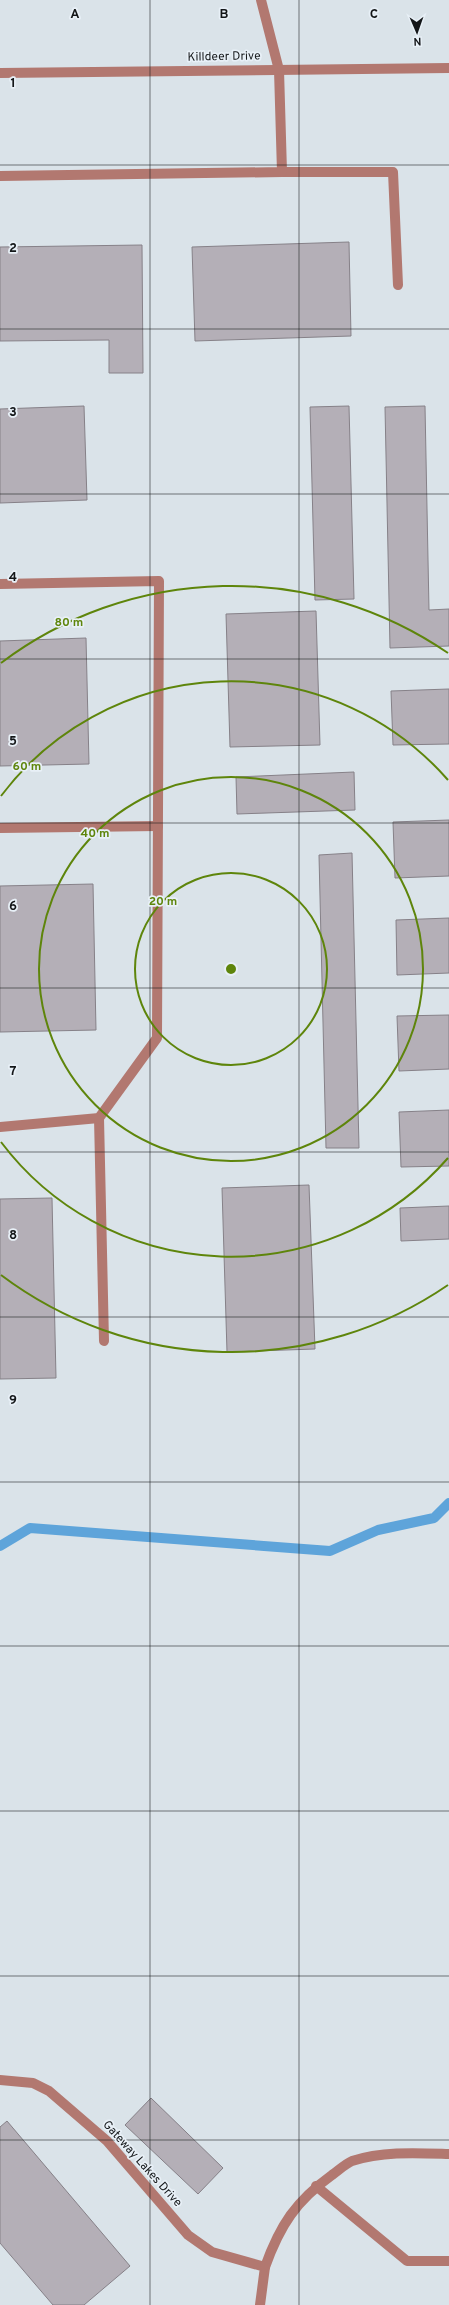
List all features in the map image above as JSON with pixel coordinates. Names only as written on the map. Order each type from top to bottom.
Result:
[{"type":"street","points":[[261,0],[279,70],[282,172]]},
{"type":"street","name":"Killdeer Drive","points":[[0,73],[449,68]]},
{"type":"street","points":[[0,176],[393,172],[398,285]]},
{"type":"street","points":[[0,584],[158,581],[157,1038],[99,1118],[104,1341]]},
{"type":"street","points":[[0,828],[158,826]]},
{"type":"street","points":[[0,1126],[99,1118]]},
{"type":"street","name":"Gateway Lakes Drive","points":[[0,2080],[33,2083],[49,2091],[107,2141],[188,2235],[212,2252],[265,2267]]},
{"type":"street","points":[[260,2305],[265,2267],[276,2236],[296,2206],[316,2186],[350,2162],[378,2155],[449,2154]]},
{"type":"street","points":[[316,2186],[407,2261],[449,2261]]},
{"type":"building","points":[[349,242],[351,336],[195,341],[192,247]]},
{"type":"building","points":[[142,245],[143,373],[109,373],[109,340],[0,341],[0,247]]},
{"type":"building","points":[[84,406],[87,500],[0,503],[0,409]]},
{"type":"building","points":[[349,406],[354,599],[315,600],[310,407]]},
{"type":"building","points":[[425,406],[429,610],[449,609],[449,646],[390,648],[385,407]]},
{"type":"building","points":[[316,611],[320,745],[230,747],[226,614]]},
{"type":"building","points":[[86,638],[89,764],[0,766],[0,641]]},
{"type":"building","points":[[449,689],[449,744],[393,745],[391,691]]},
{"type":"building","points":[[354,772],[355,810],[237,814],[236,777]]},
{"type":"building","points":[[449,820],[449,876],[395,878],[393,822]]},
{"type":"building","points":[[352,853],[359,1148],[326,1148],[319,855]]},
{"type":"building","points":[[93,884],[96,1030],[0,1032],[0,886]]},
{"type":"building","points":[[449,918],[449,973],[397,975],[396,920]]},
{"type":"building","points":[[449,1015],[449,1069],[399,1071],[397,1016]]},
{"type":"building","points":[[449,1110],[449,1166],[401,1167],[399,1112]]},
{"type":"building","points":[[309,1185],[315,1349],[227,1352],[222,1188]]},
{"type":"building","points":[[52,1198],[56,1378],[0,1379],[0,1199]]},
{"type":"building","points":[[449,1206],[449,1239],[401,1241],[400,1208]]},
{"type":"building","points":[[151,2098],[223,2168],[198,2194],[125,2125]]},
{"type":"building","points":[[7,2121],[130,2266],[84,2305],[53,2305],[0,2243],[0,2127]]},
{"type":"waterway","points":[[0,1546],[30,1528],[330,1551],[378,1530],[434,1518],[449,1503]]}]
